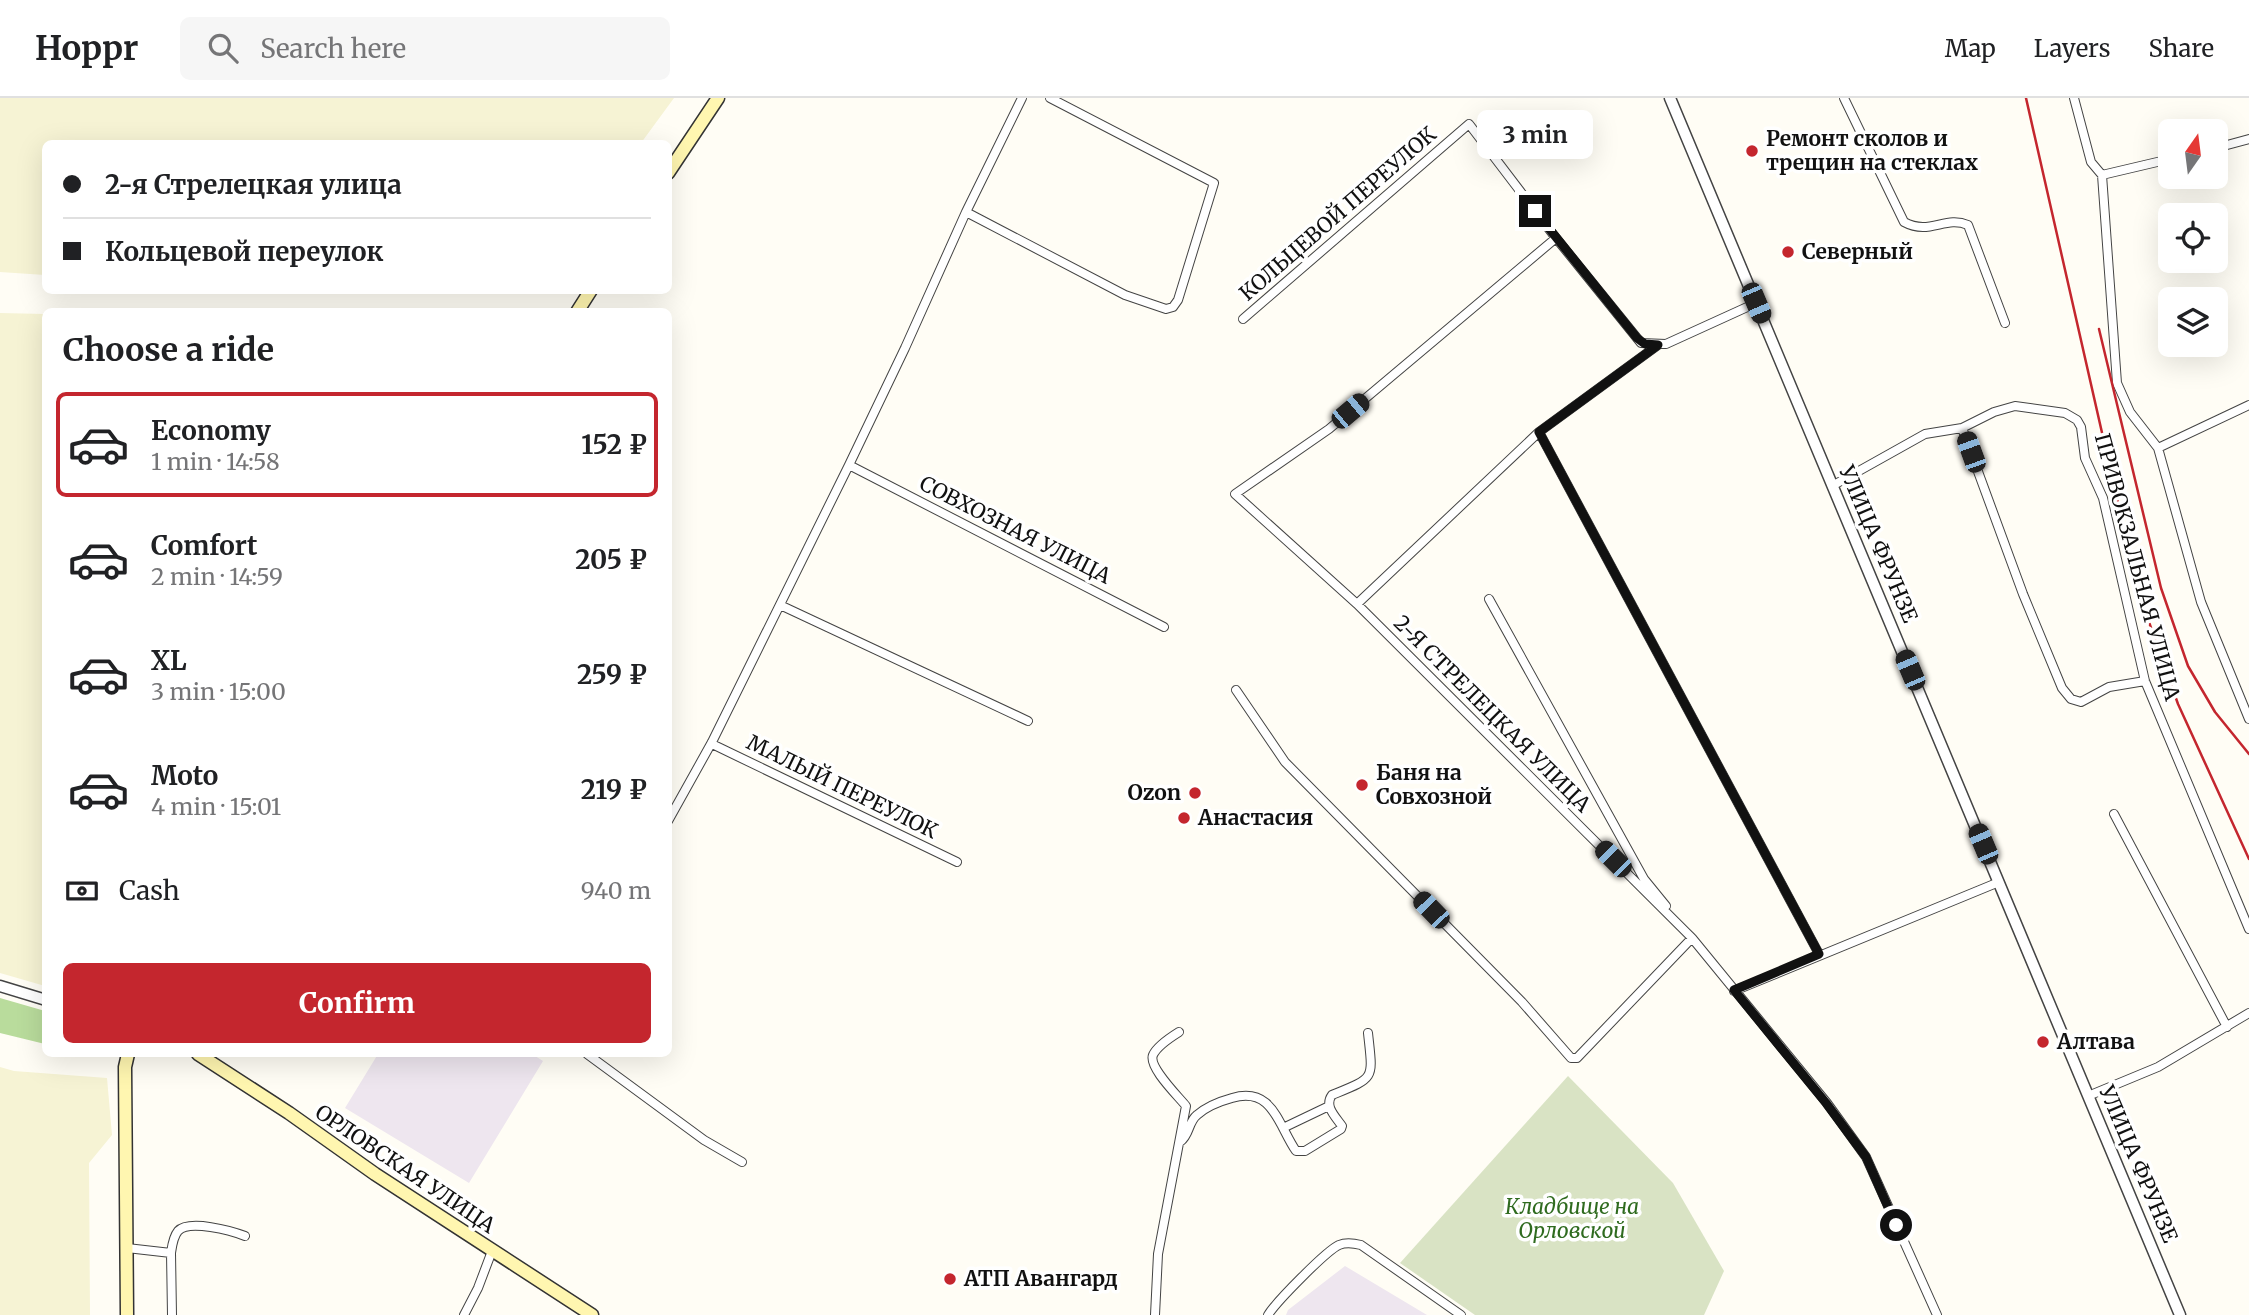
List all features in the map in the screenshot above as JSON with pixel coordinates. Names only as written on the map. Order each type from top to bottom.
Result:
[{"type":"main road","points":[[672,167],[718,98]]},
{"type":"main road","points":[[127,1057],[125,1067],[127,1315]]},
{"type":"main road","name":"ОРЛОВСКАЯ УЛИЦА","points":[[202,1057],[592,1315]]},
{"type":"street","points":[[672,814],[712,744],[849,465],[1022,98]]},
{"type":"street","points":[[966,212],[1125,295],[1166,309],[1173,307],[1178,300],[1214,183],[1051,98]]},
{"type":"street","name":"УЛИЦА ФРУНЗЕ","points":[[1670,98],[2180,1315]]},
{"type":"street","points":[[1844,98],[1904,222],[1914,227],[1927,228],[1955,221],[1968,225],[2005,323]]},
{"type":"street","points":[[2074,98],[2091,162],[2102,175],[2117,383],[2130,412],[2158,448],[2201,603],[2249,719]]},
{"type":"street","name":"КОЛЬЦЕВОЙ ПЕРЕУЛОК","points":[[1243,319],[1469,124],[1637,338],[1645,344],[1658,345]]},
{"type":"street","points":[[2228,145],[2249,139]]},
{"type":"street","points":[[2102,175],[2158,162]]},
{"type":"street","name":"2-Я СТРЕЛЕЦКАЯ УЛИЦА","points":[[1556,238],[1329,429],[1236,494],[1357,604],[1692,937]]},
{"type":"street","points":[[1357,604],[1539,432],[1658,345],[1666,344],[1756,303]]},
{"type":"street","points":[[2158,448],[2249,405]]},
{"type":"street","name":"ПРИВОКЗАЛЬНАЯ УЛИЦА","points":[[1962,428],[1994,412],[2015,406],[2065,413],[2080,424],[2085,458],[2103,498],[2145,681],[2249,929]]},
{"type":"street","points":[[1832,486],[1925,434],[1962,428],[2023,594],[2062,688],[2071,699],[2081,702],[2109,687],[2145,681]]},
{"type":"street","points":[[1539,432],[1819,954]]},
{"type":"street","name":"СОВХОЗНАЯ УЛИЦА","points":[[849,465],[1164,627]]},
{"type":"street","name":"2-Я СТРЕЛЕЦКАЯ УЛИЦА","points":[[1489,599],[1644,879],[1826,1103],[1866,1157],[1937,1315]]},
{"type":"street","points":[[780,605],[1028,721]]},
{"type":"street","points":[[1236,690],[1285,762],[1522,1002],[1572,1058],[1577,1058],[1692,937]]},
{"type":"street","name":"МАЛЫЙ ПЕРЕУЛОК","points":[[712,744],[957,862]]},
{"type":"street","points":[[2114,814],[2227,1027]]},
{"type":"street","points":[[1734,990],[1999,882]]},
{"type":"street","points":[[0,986],[42,999]]},
{"type":"street","points":[[2088,1096],[2158,1067],[2247,1016]]},
{"type":"street","points":[[1179,1032],[1155,1051],[1152,1063],[1186,1106],[1200,1112]]},
{"type":"street","points":[[1181,1142],[1186,1137],[1193,1119],[1200,1112],[1228,1099],[1252,1095],[1259,1097],[1272,1109],[1294,1149],[1297,1152],[1305,1152],[1341,1129],[1342,1126],[1328,1102],[1332,1095],[1365,1081],[1369,1076],[1372,1069],[1368,1033]]},
{"type":"street","points":[[591,1057],[704,1140],[742,1162]]},
{"type":"street","points":[[1155,1315],[1158,1254],[1186,1106]]},
{"type":"street","points":[[1283,1128],[1329,1107]]},
{"type":"street","points":[[172,1315],[171,1253],[172,1242],[178,1231],[194,1226],[219,1229],[245,1237]]},
{"type":"street","points":[[1268,1315],[1278,1301],[1335,1247],[1353,1243],[1361,1245],[1461,1315]]},
{"type":"street","points":[[127,1248],[171,1253]]},
{"type":"street","points":[[464,1315],[492,1251]]},
{"type":"shaded area","points":[[0,98],[674,98],[643,140],[42,140],[42,275],[0,272]]},
{"type":"shaded area","points":[[0,313],[42,314],[42,985],[0,973]]},
{"type":"shaded area","points":[[376,1057],[537,1057],[543,1061],[469,1183],[345,1108]]},
{"type":"shaded area","points":[[0,1067],[14,1071],[107,1078],[112,1135],[89,1163],[90,1315],[0,1315]]},
{"type":"shaded area","points":[[1345,1266],[1427,1315],[1286,1315],[1288,1310]]},
{"type":"green space","points":[[0,998],[42,1010],[42,1043],[0,1033]]},
{"type":"green space","name":"Кладбище на Орловской","points":[[1568,1076],[1673,1183],[1724,1271],[1704,1315],[1475,1315],[1400,1263]]},
{"type":"railway","points":[[2026,98],[2130,556],[2150,625],[2178,704],[2249,859]]},
{"type":"railway","points":[[2099,329],[2161,588],[2188,666],[2215,712],[2249,754]]},
{"type":"place","name":"Ремонт сколов и трещин на стеклах","points":[[1752,151]]},
{"type":"place","name":"Северный","points":[[1788,252]]},
{"type":"place","name":"Баня на Совхозной","points":[[1362,785]]},
{"type":"place","name":"Ozon","points":[[1195,793]]},
{"type":"place","name":"Анастасия","points":[[1184,818]]},
{"type":"place","name":"Алтава","points":[[2043,1042]]},
{"type":"place","name":"АТП Авангард","points":[[950,1279]]},
{"type":"route","points":[[1535,211],[1637,338],[1645,344],[1658,345],[1539,432],[1819,954],[1734,990],[1826,1103],[1866,1157],[1896,1225]]}]
